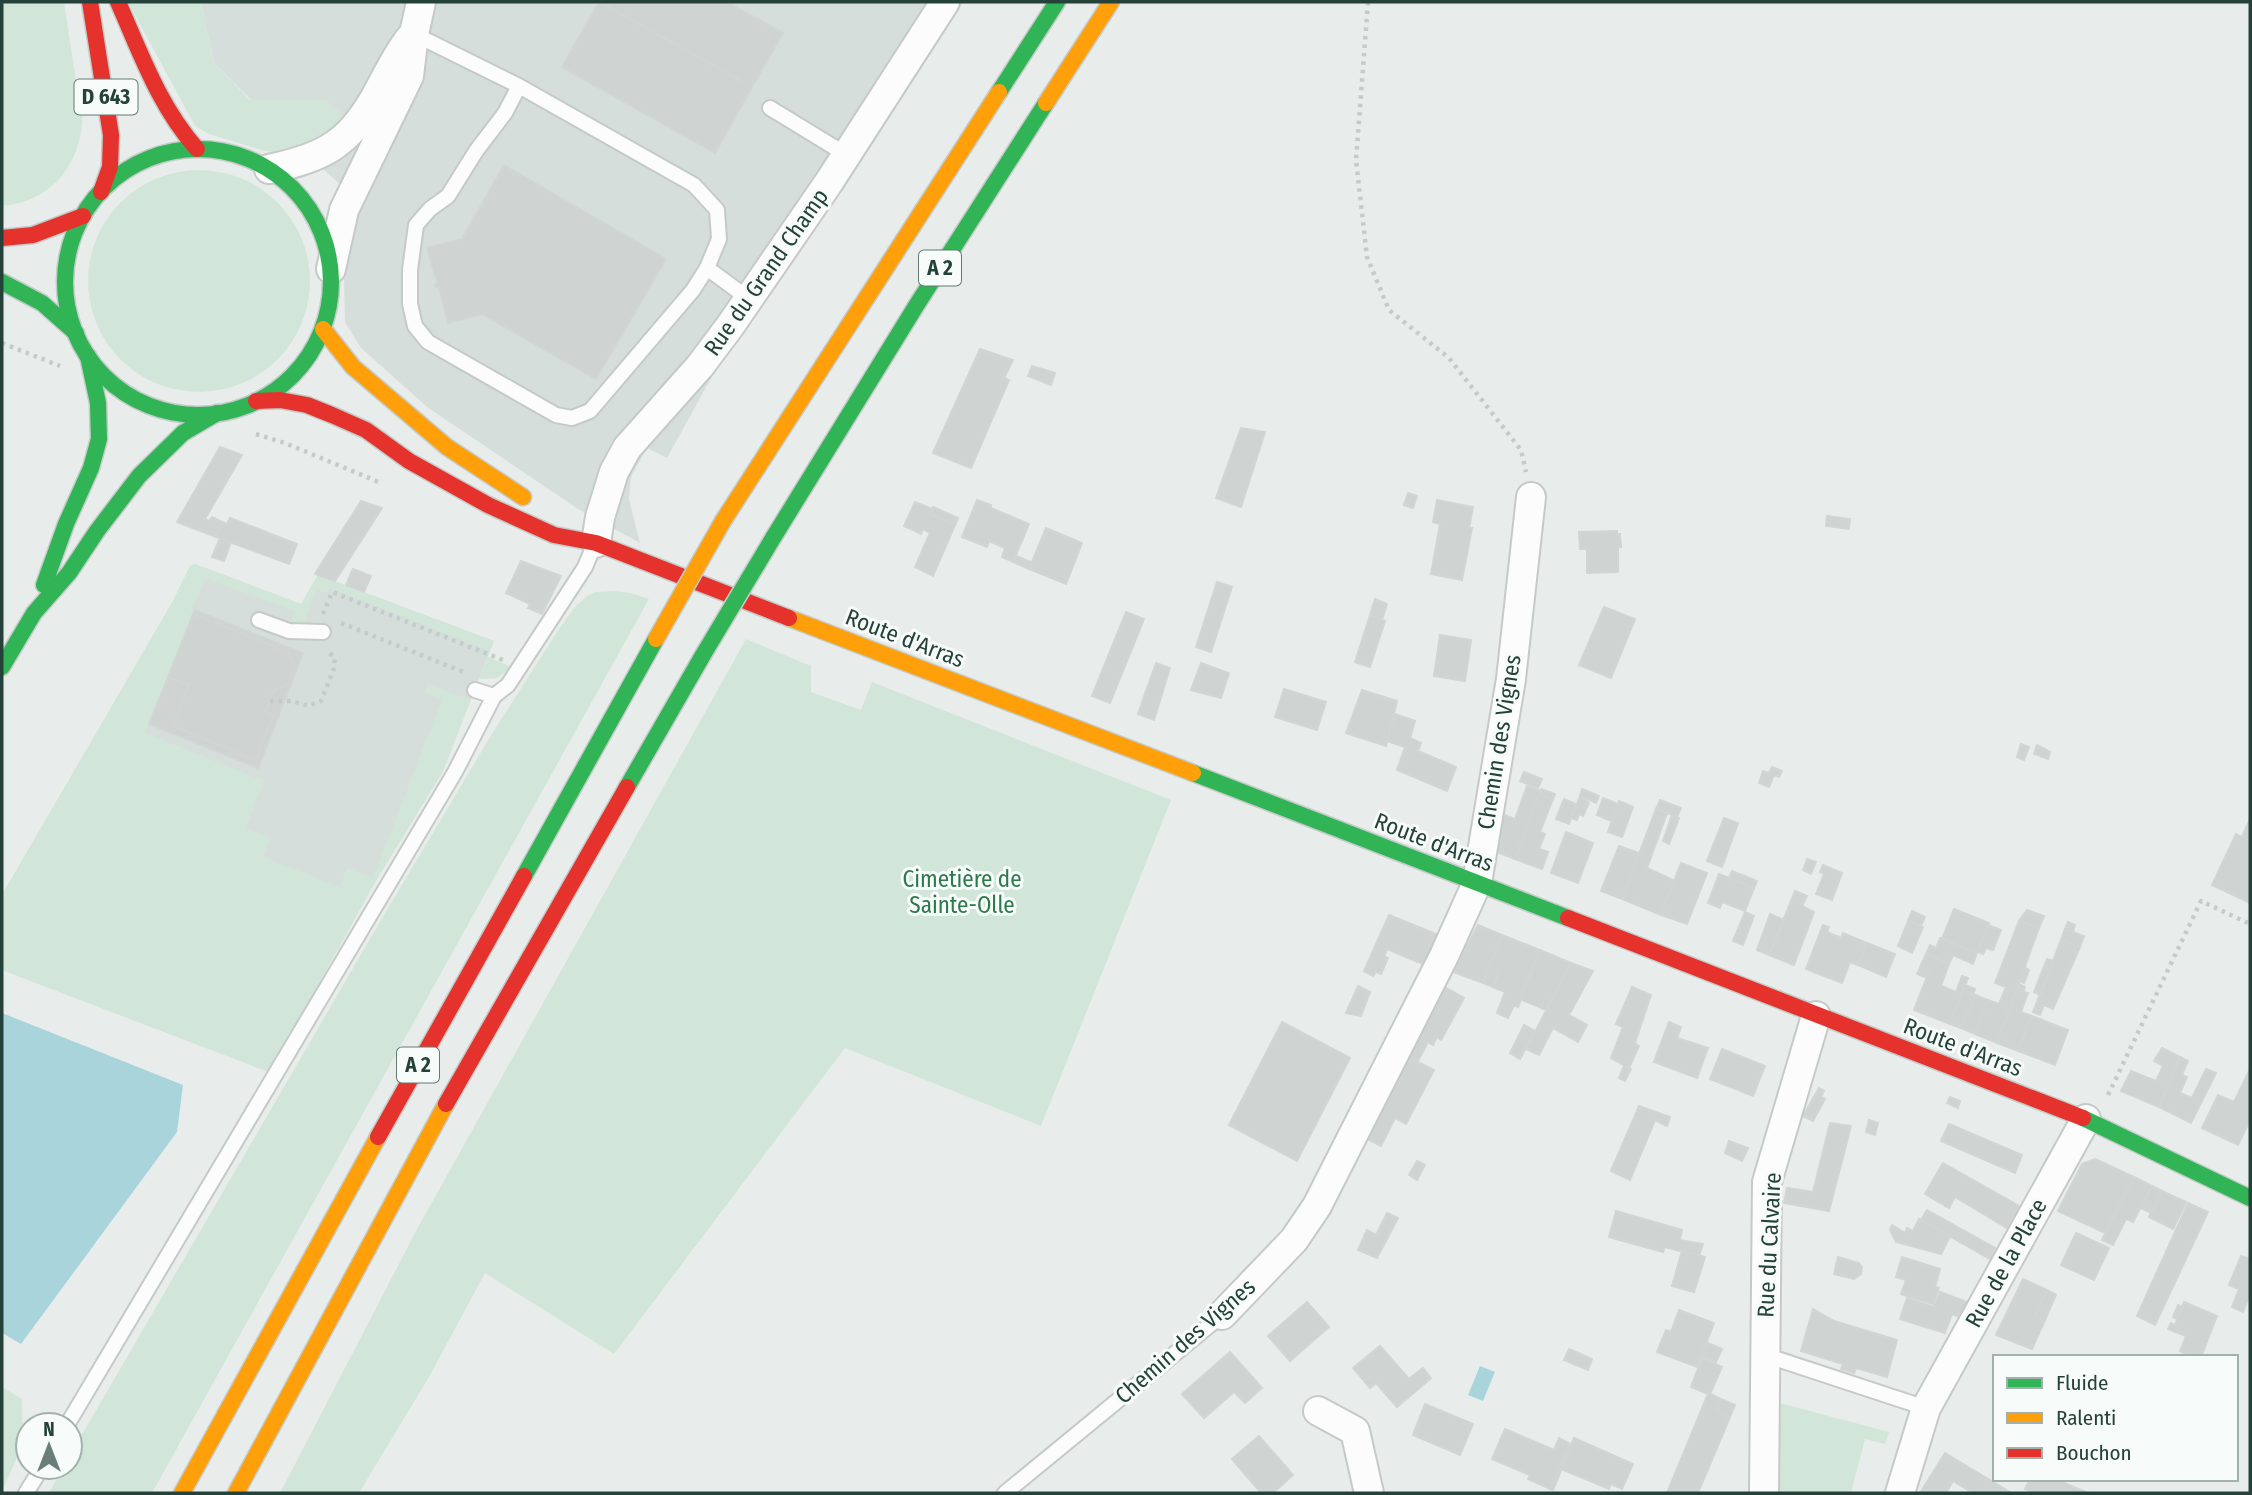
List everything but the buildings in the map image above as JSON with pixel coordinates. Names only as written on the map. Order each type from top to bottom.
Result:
[{"type":"main road","name":"D 643","points":[[90,2],[111,135],[110,167],[101,192]]},
{"type":"main road","name":"D 643","points":[[118,2],[164,106],[182,134],[197,149]]},
{"type":"main road","name":"A 2","points":[[182,1493],[282,1308],[723,521],[1057,2]]},
{"type":"main road","name":"A 2","points":[[236,1493],[471,1058],[703,655],[930,283],[1111,2]]},
{"type":"main road","points":[[217,413],[173,412],[144,403],[107,379],[88,356],[76,333],[67,304],[65,274],[71,244],[82,216],[114,179],[145,160],[180,150],[197,149],[222,151],[246,158],[269,169],[285,181],[312,212],[327,249],[331,270],[330,299],[323,328],[316,344],[297,371],[285,383],[256,401]]},
{"type":"main road","points":[[2,238],[52,230],[82,216]]},
{"type":"main road","points":[[2,282],[30,294],[52,308],[76,333]]},
{"type":"main road","points":[[323,328],[354,367],[447,447],[538,506]]},
{"type":"main road","points":[[34,613],[66,524],[91,468],[99,439],[99,403],[88,356]]},
{"type":"main road","points":[[2,667],[34,613],[69,573],[139,476],[183,433],[217,413],[256,401],[280,400],[307,405],[332,415],[366,430],[409,461],[488,505],[554,535],[596,542]]},
{"type":"main road","points":[[561,519],[596,542]]},
{"type":"main road","name":"Route d'Arras","points":[[596,542],[2086,1119],[2250,1198]]},
{"type":"street","points":[[331,270],[344,210],[409,76],[421,2]]},
{"type":"street","name":"Rue du Grand Champ","points":[[596,542],[608,490],[627,447],[699,366],[745,305],[847,155],[945,2]]},
{"type":"street","points":[[269,169],[320,156],[347,136],[371,105],[401,50],[414,34]]},
{"type":"street","name":"Chemin des Vignes","points":[[1222,1315],[1294,1240],[1317,1206],[1444,956],[1476,883],[1511,679],[1531,497]]},
{"type":"street","name":"Rue du Calvaire","points":[[1763,1493],[1767,1182],[1816,1016]]},
{"type":"street","name":"Rue de la Place","points":[[1900,1493],[1926,1408],[2086,1119]]},
{"type":"street","points":[[1318,1411],[1355,1431],[1369,1493]]},
{"type":"lane","points":[[414,34],[519,86],[694,185],[717,210],[719,239],[707,268],[693,290],[590,411],[572,418],[556,415],[428,342],[415,326],[410,304],[410,270],[416,225],[430,209],[448,196],[476,151],[505,113],[519,86]]},
{"type":"lane","points":[[770,108],[847,155]]},
{"type":"lane","points":[[707,268],[745,305]]},
{"type":"lane","points":[[75,1411],[455,772],[494,696],[508,685],[520,667],[585,566],[596,542]]},
{"type":"lane","points":[[259,620],[289,631],[319,632]]},
{"type":"lane","points":[[472,684],[494,696]]},
{"type":"lane","name":"Chemin des Vignes","points":[[1005,1493],[1222,1315]]},
{"type":"lane","points":[[1765,1355],[1926,1408]]},
{"type":"path","points":[[1368,2],[1356,160],[1367,257],[1389,310],[1449,358],[1521,450],[1531,497]]},
{"type":"path","points":[[2,343],[69,370]]},
{"type":"path","points":[[246,431],[285,443],[385,484]]},
{"type":"path","points":[[270,701],[292,701],[308,706],[321,701],[335,663],[332,654],[310,646],[319,632],[331,592],[520,667]]},
{"type":"path","points":[[322,616],[471,674],[472,684]]},
{"type":"path","points":[[2086,1119],[2109,1093],[2201,901],[2250,925]]},
{"type":"shaded area","points":[[201,2],[963,2],[812,233],[715,371],[667,458],[647,448],[631,477],[629,499],[640,543],[578,509],[427,407],[361,348],[345,322],[344,277],[354,225],[362,204],[304,152],[214,63]]},
{"type":"shaded area","points":[[195,564],[301,604],[318,575],[494,641],[443,771],[377,879],[269,1072],[2,970],[2,895],[173,601],[190,566]]},
{"type":"green space","points":[[2,2],[64,2],[82,121],[74,156],[57,181],[33,198],[2,206]]},
{"type":"green space","points":[[128,2],[201,2],[214,63],[250,100],[326,100],[349,121],[329,142],[287,153],[265,151],[209,134],[195,126]]},
{"type":"green space","points":[[188,170],[210,170],[242,178],[278,202],[302,238],[310,281],[302,324],[278,360],[242,384],[210,392],[188,392],[156,384],[120,360],[96,324],[88,292],[88,270],[96,238],[120,202],[156,178]]},
{"type":"green space","points":[[195,564],[301,604],[318,575],[494,641],[490,651],[330,588],[327,593],[317,590],[305,620],[300,623],[291,621],[295,611],[205,578],[192,608],[195,610],[145,733],[264,781],[246,828],[270,838],[263,857],[340,887],[347,868],[373,878],[442,700],[425,693],[428,684],[468,699],[469,704],[443,771],[377,879],[269,1072],[2,970],[2,895],[173,601],[190,566]]},
{"type":"green space","points":[[596,592],[631,593],[649,599],[152,1493],[49,1493],[55,1481],[84,1481],[84,1431],[493,732],[575,607]]},
{"type":"green space","name":"Cimetière de Sainte-Olle","points":[[746,639],[811,666],[811,692],[861,710],[872,682],[1171,800],[1041,1126],[845,1048],[614,1354],[485,1273],[429,1377],[359,1493],[280,1493],[416,1231]]},
{"type":"green space","points":[[488,657],[512,667],[497,678],[479,679]]},
{"type":"green space","points":[[2,1387],[22,1399],[22,1411],[14,1411],[14,1464],[2,1491]]},
{"type":"green space","points":[[1776,1402],[1889,1432],[1885,1444],[1865,1439],[1851,1493],[1775,1493]]},
{"type":"water","points":[[2,1013],[183,1085],[177,1132],[21,1344],[2,1333]]},
{"type":"water","points":[[1480,1366],[1495,1372],[1483,1401],[1468,1395]]},
{"type":"traffic: fast","points":[[999,92],[1057,2]]},
{"type":"traffic: fast","points":[[773,538],[916,306],[1046,103]]},
{"type":"traffic: fast","points":[[198,149],[249,159],[292,188],[321,231],[331,282],[321,333],[292,376],[249,405],[198,415],[147,405],[104,376],[75,333],[65,282],[75,231],[104,188],[147,159],[198,149]]},
{"type":"traffic: fast","points":[[2,282],[42,303],[76,333]]},
{"type":"traffic: fast","points":[[44,585],[66,524],[91,468],[99,439],[98,403],[88,356]]},
{"type":"traffic: fast","points":[[2,667],[34,613],[69,573],[139,476],[183,433],[217,413]]},
{"type":"traffic: fast","points":[[703,655],[773,538]]},
{"type":"traffic: fast","points":[[524,876],[656,639]]},
{"type":"traffic: fast","points":[[627,787],[703,655]]},
{"type":"traffic: fast","points":[[1193,773],[1568,918]]},
{"type":"traffic: fast","points":[[2083,1118],[2250,1198]]},
{"type":"traffic: slow","points":[[1046,103],[1111,2]]},
{"type":"traffic: slow","points":[[723,521],[999,92]]},
{"type":"traffic: slow","points":[[323,329],[353,367],[447,447],[523,497]]},
{"type":"traffic: slow","points":[[656,639],[723,521]]},
{"type":"traffic: slow","points":[[789,618],[1193,773]]},
{"type":"traffic: slow","points":[[236,1493],[446,1104]]},
{"type":"traffic: slow","points":[[182,1493],[378,1137]]},
{"type":"traffic: jam","points":[[90,2],[111,135],[110,167],[101,192]]},
{"type":"traffic: jam","points":[[118,2],[161,97],[197,149]]},
{"type":"traffic: jam","points":[[2,238],[33,235],[83,216]]},
{"type":"traffic: jam","points":[[256,401],[280,400],[307,405],[332,415],[366,430],[409,461],[488,505],[554,535],[596,543],[789,618]]},
{"type":"traffic: jam","points":[[446,1104],[627,787]]},
{"type":"traffic: jam","points":[[378,1137],[524,876]]},
{"type":"traffic: jam","points":[[1568,918],[2083,1118]]}]
